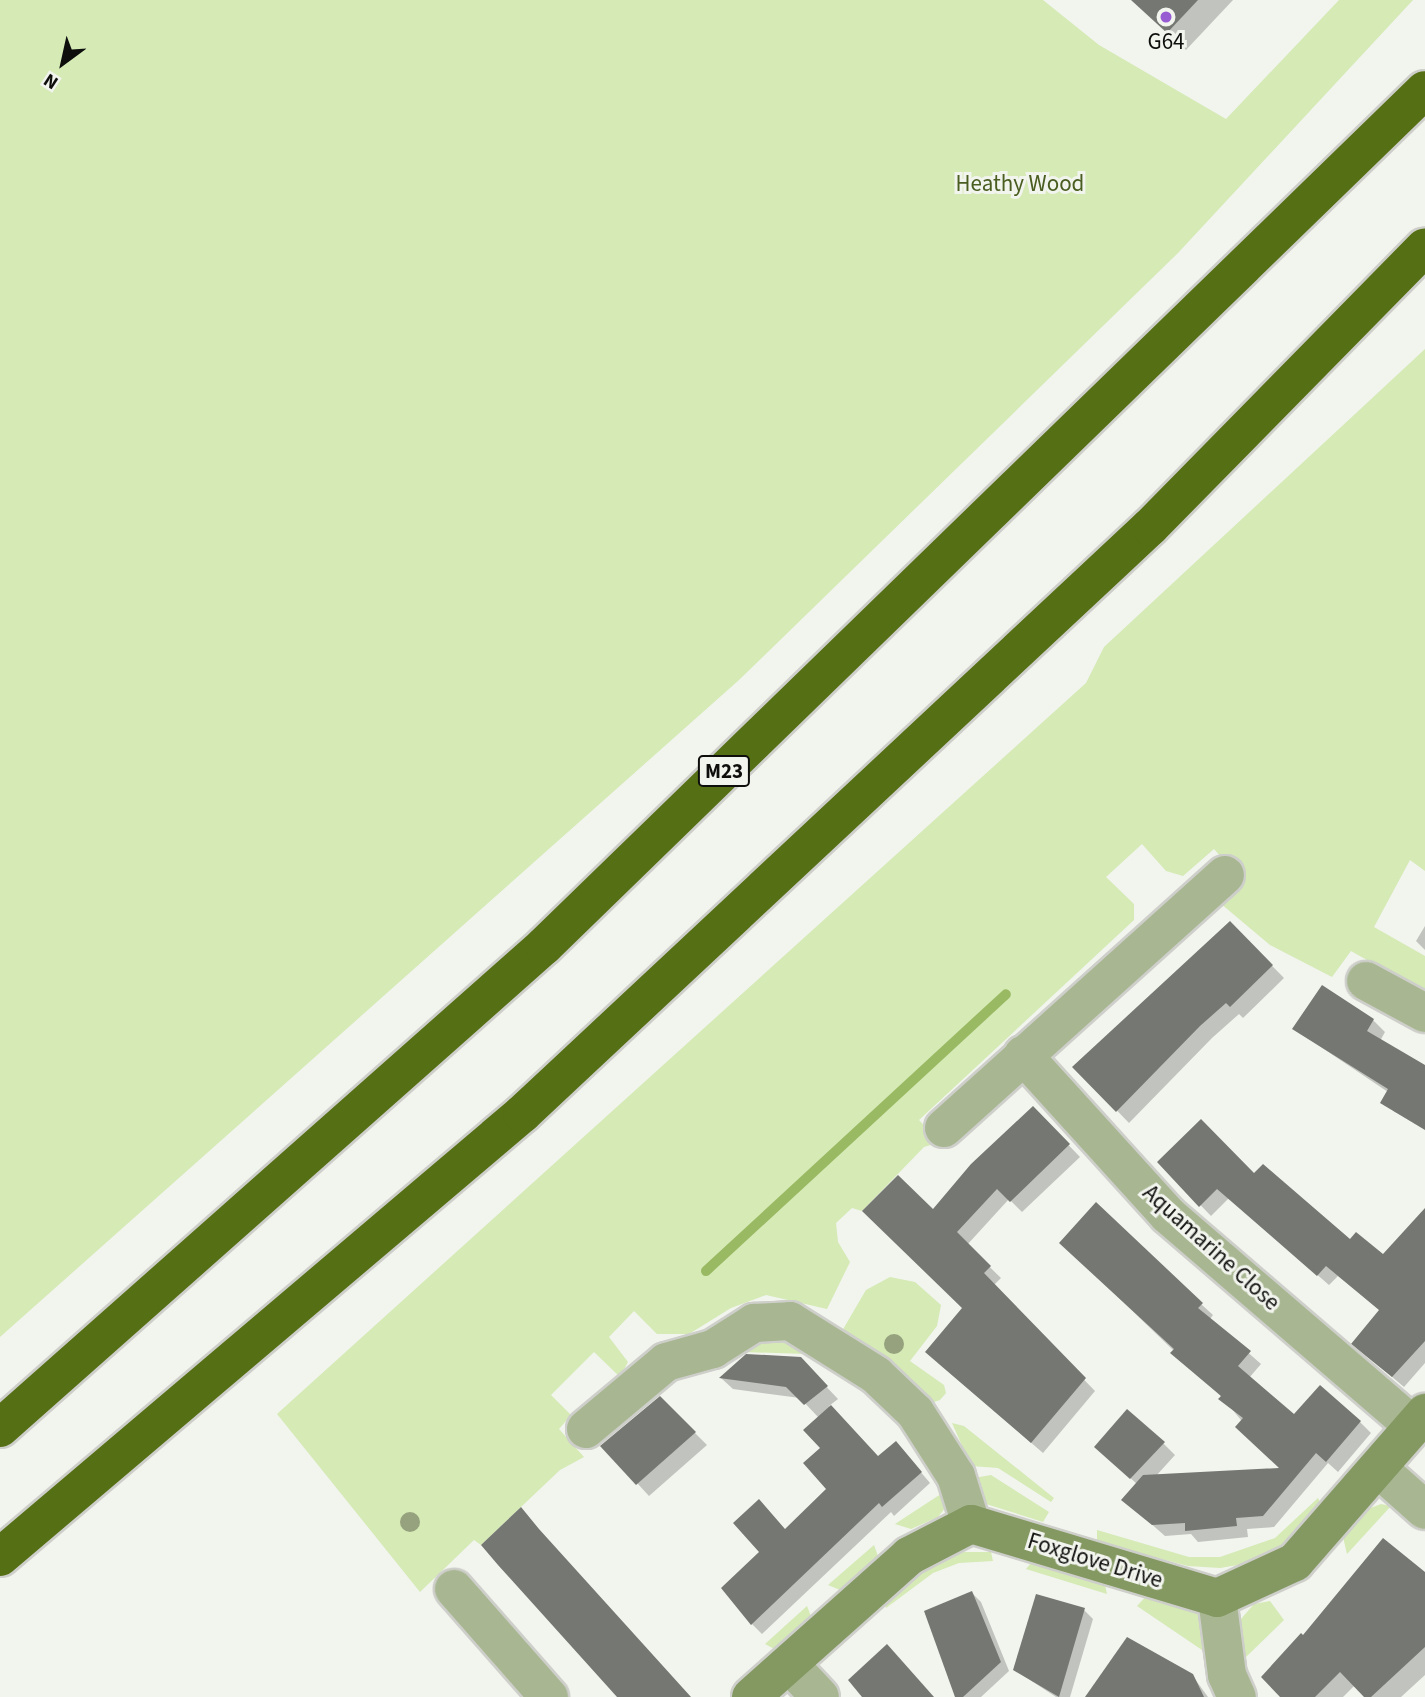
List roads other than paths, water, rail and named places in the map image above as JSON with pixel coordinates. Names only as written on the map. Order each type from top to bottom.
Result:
[{"type":"highway","name":"M23","points":[[0,1427],[544,946],[1425,90]]},
{"type":"highway","points":[[0,1557],[522,1114],[1150,527],[1425,247]]},
{"type":"street","points":[[944,1128],[1225,875]]},
{"type":"street","points":[[1366,981],[1425,1013]]},
{"type":"street","name":"Aquamarine Close","points":[[1023,1055],[1168,1215],[1419,1419]]},
{"type":"street","points":[[586,1429],[666,1362],[713,1349],[754,1323],[790,1321],[876,1375],[915,1412],[956,1476],[971,1524],[909,1556],[751,1697]]},
{"type":"street","points":[[1237,1697],[1227,1675],[1217,1598],[1295,1562],[1380,1470],[1419,1419]]},
{"type":"street","points":[[1380,1470],[1425,1510]]},
{"type":"street","name":"Foxglove Drive","points":[[971,1524],[1217,1598]]},
{"type":"street","points":[[454,1589],[549,1697]]},
{"type":"street","points":[[789,1664],[820,1697]]},
{"type":"waterway","points":[[706,1271],[1006,994]]},
{"type":"place","name":"G64","points":[[1166,17]]},
{"type":"park label","name":"Heathy Wood","points":[[1020,184]]}]
